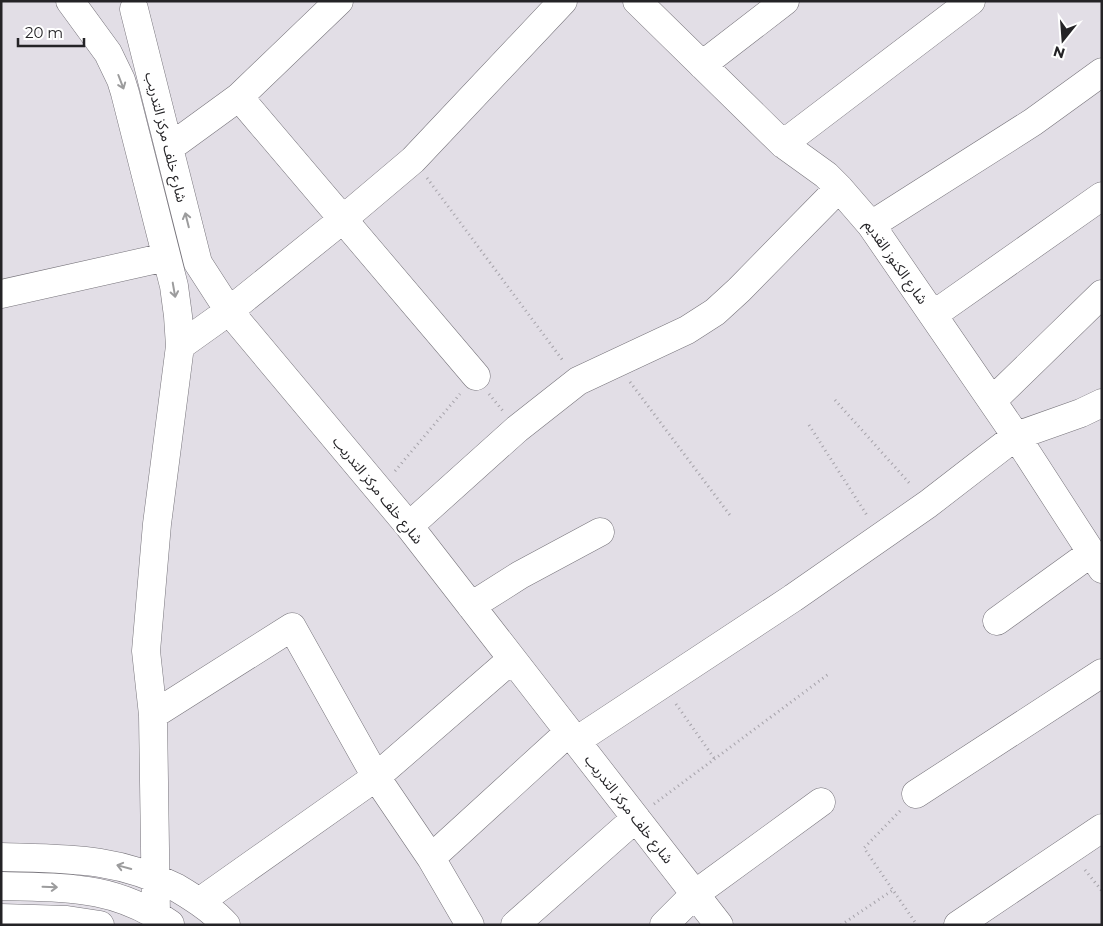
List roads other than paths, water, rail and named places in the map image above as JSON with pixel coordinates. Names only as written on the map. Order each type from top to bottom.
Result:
[{"type":"street","name":"شارع خلف مركز التدريب","points":[[70,1],[99,39],[116,68],[125,93],[174,286],[178,316],[180,346],[157,524],[146,651],[153,715],[156,877],[164,920]]},
{"type":"street","points":[[169,148],[239,97],[339,1]]},
{"type":"street","points":[[180,346],[229,311],[413,160],[564,1]]},
{"type":"street","points":[[702,65],[785,1]]},
{"type":"street","points":[[783,144],[971,1]]},
{"type":"street","name":"شارع الكنوز القديم","points":[[643,3],[702,65],[783,144],[826,175],[870,225],[1016,436],[1097,561]]},
{"type":"street","name":"شارع خلف مركز التدريب","points":[[138,5],[169,148],[198,263],[229,311],[409,526],[719,925]]},
{"type":"street","points":[[99,39],[138,5]]},
{"type":"street","points":[[870,225],[1033,122],[1102,72]]},
{"type":"street","points":[[239,97],[476,376]]},
{"type":"street","points":[[409,526],[517,429],[578,381],[687,330],[715,312],[839,188]]},
{"type":"street","points":[[933,315],[1102,196]]},
{"type":"street","points":[[1,294],[166,257]]},
{"type":"street","points":[[992,401],[1102,294]]},
{"type":"street","points":[[431,858],[572,737],[662,684],[794,598],[928,504],[1016,436],[1081,414],[1102,403]]},
{"type":"street","points":[[471,606],[528,571],[600,532]]},
{"type":"street","points":[[997,621],[1097,561]]},
{"type":"street","points":[[153,715],[292,628],[376,777],[431,858],[470,925]]},
{"type":"street","points":[[199,902],[376,777],[512,659]]},
{"type":"street","points":[[916,794],[1102,674]]},
{"type":"street","points":[[664,925],[695,894],[821,802]]},
{"type":"street","points":[[515,925],[636,818]]},
{"type":"street","points":[[958,925],[1102,828]]},
{"type":"street","points":[[1,858],[83,860],[121,866],[156,877],[199,902],[226,925]]},
{"type":"street","points":[[1,886],[71,888],[100,893],[134,903],[164,920]]},
{"type":"street","points":[[1,918],[67,920],[100,925]]}]
